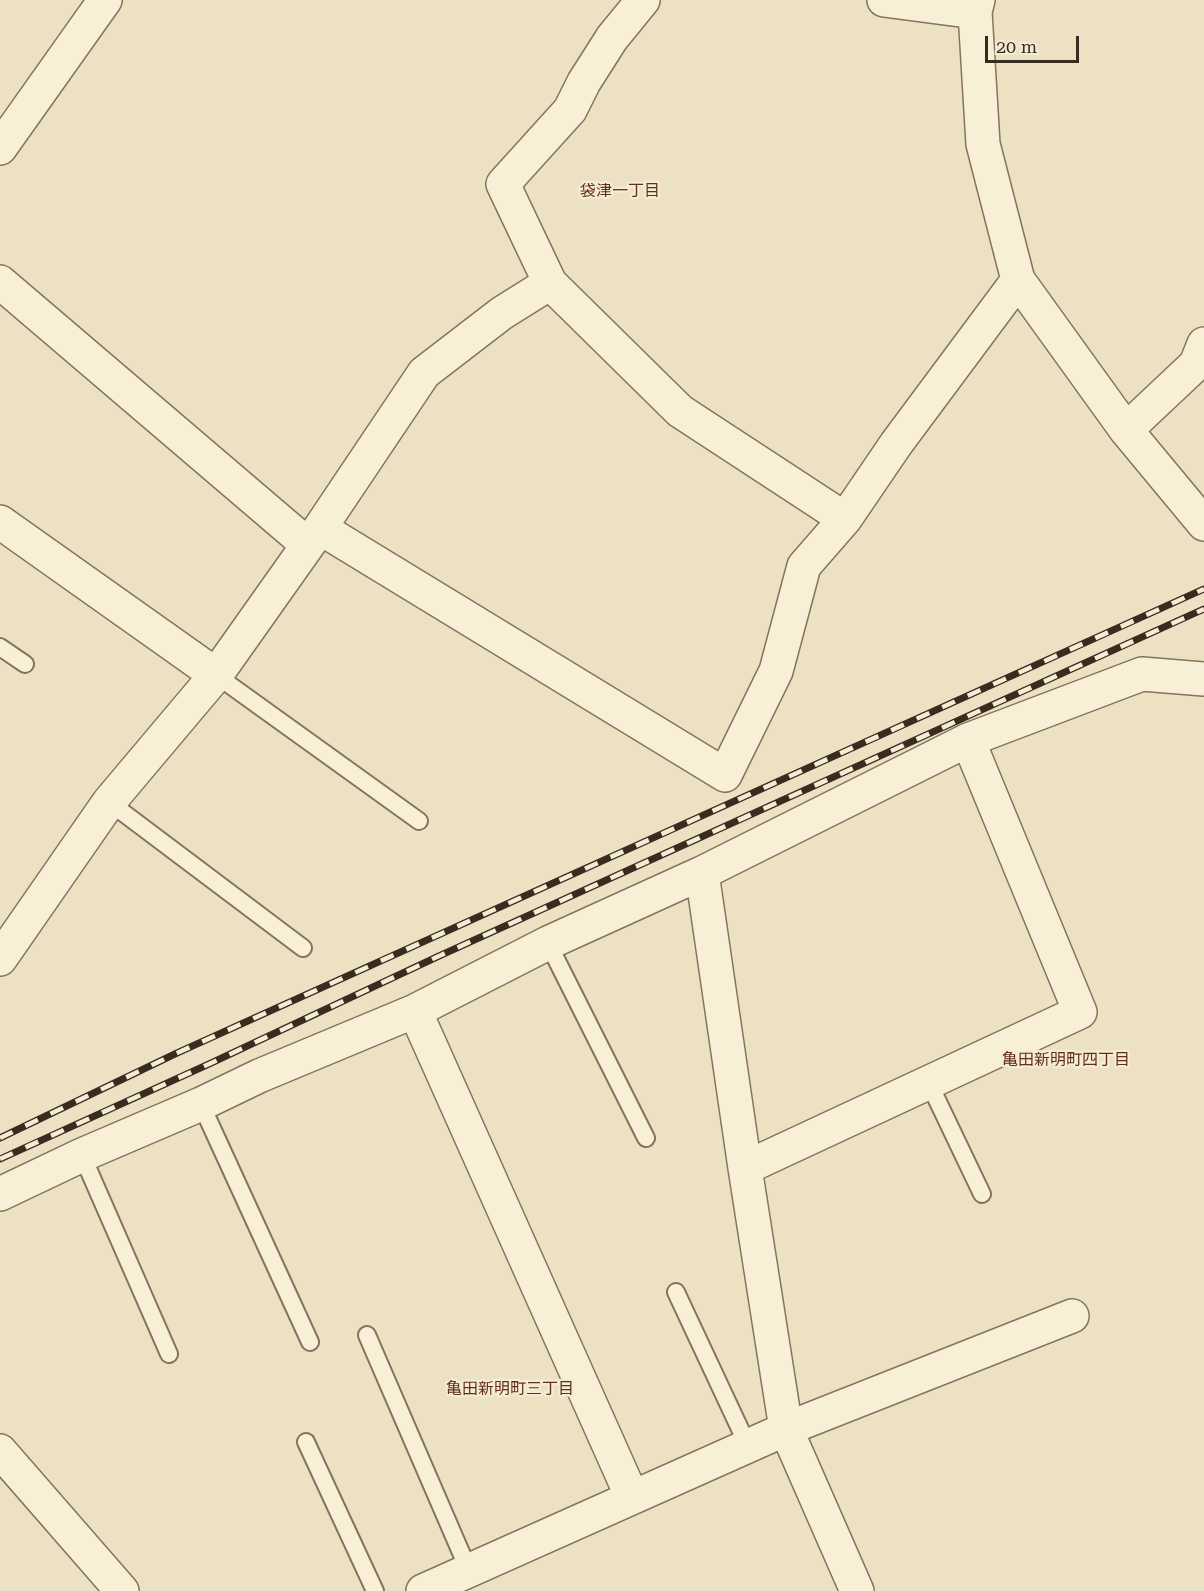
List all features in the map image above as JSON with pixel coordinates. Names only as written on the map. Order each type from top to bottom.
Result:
[{"type":"street","points":[[0,148],[105,0]]},
{"type":"street","points":[[643,0],[612,38],[584,82],[570,110],[503,184],[550,283],[680,411],[845,519]]},
{"type":"street","points":[[884,0],[976,6],[983,144],[1018,279],[1126,430],[1204,524]]},
{"type":"street","points":[[0,282],[314,537],[725,775],[776,671],[804,566],[845,519],[896,444],[1018,279]]},
{"type":"street","points":[[0,959],[109,802],[216,675],[314,537],[424,373],[502,313],[550,283]]},
{"type":"street","points":[[1126,430],[1196,364],[1204,344]]},
{"type":"street","points":[[0,522],[216,675]]},
{"type":"street","points":[[0,1194],[259,1076],[415,1011],[548,943],[702,873],[968,740],[1142,674],[1204,679]]},
{"type":"street","points":[[745,1168],[1080,1012],[968,740]]},
{"type":"street","points":[[702,873],[786,1429],[857,1591]]},
{"type":"street","points":[[415,1011],[632,1497]]},
{"type":"street","points":[[423,1591],[786,1429],[1072,1316]]},
{"type":"street","points":[[0,1451],[122,1591]]},
{"type":"lane","points":[[0,648],[25,664]]},
{"type":"lane","points":[[216,675],[419,821]]},
{"type":"lane","points":[[109,802],[303,948]]},
{"type":"lane","points":[[548,943],[646,1138]]},
{"type":"lane","points":[[929,1083],[982,1194]]},
{"type":"lane","points":[[201,1104],[310,1342]]},
{"type":"lane","points":[[82,1155],[169,1354]]},
{"type":"lane","points":[[676,1292],[748,1446]]},
{"type":"lane","points":[[367,1335],[469,1570]]},
{"type":"lane","points":[[306,1442],[375,1591]]},
{"type":"railway","points":[[0,1138],[177,1053],[1204,589]]},
{"type":"railway","points":[[0,1159],[439,956],[1204,609]]},
{"type":"district","name":"袋津一丁目","points":[[620,191]]},
{"type":"district","name":"亀田新明町四丁目","points":[[1066,1060]]},
{"type":"district","name":"亀田新明町三丁目","points":[[510,1389]]}]
